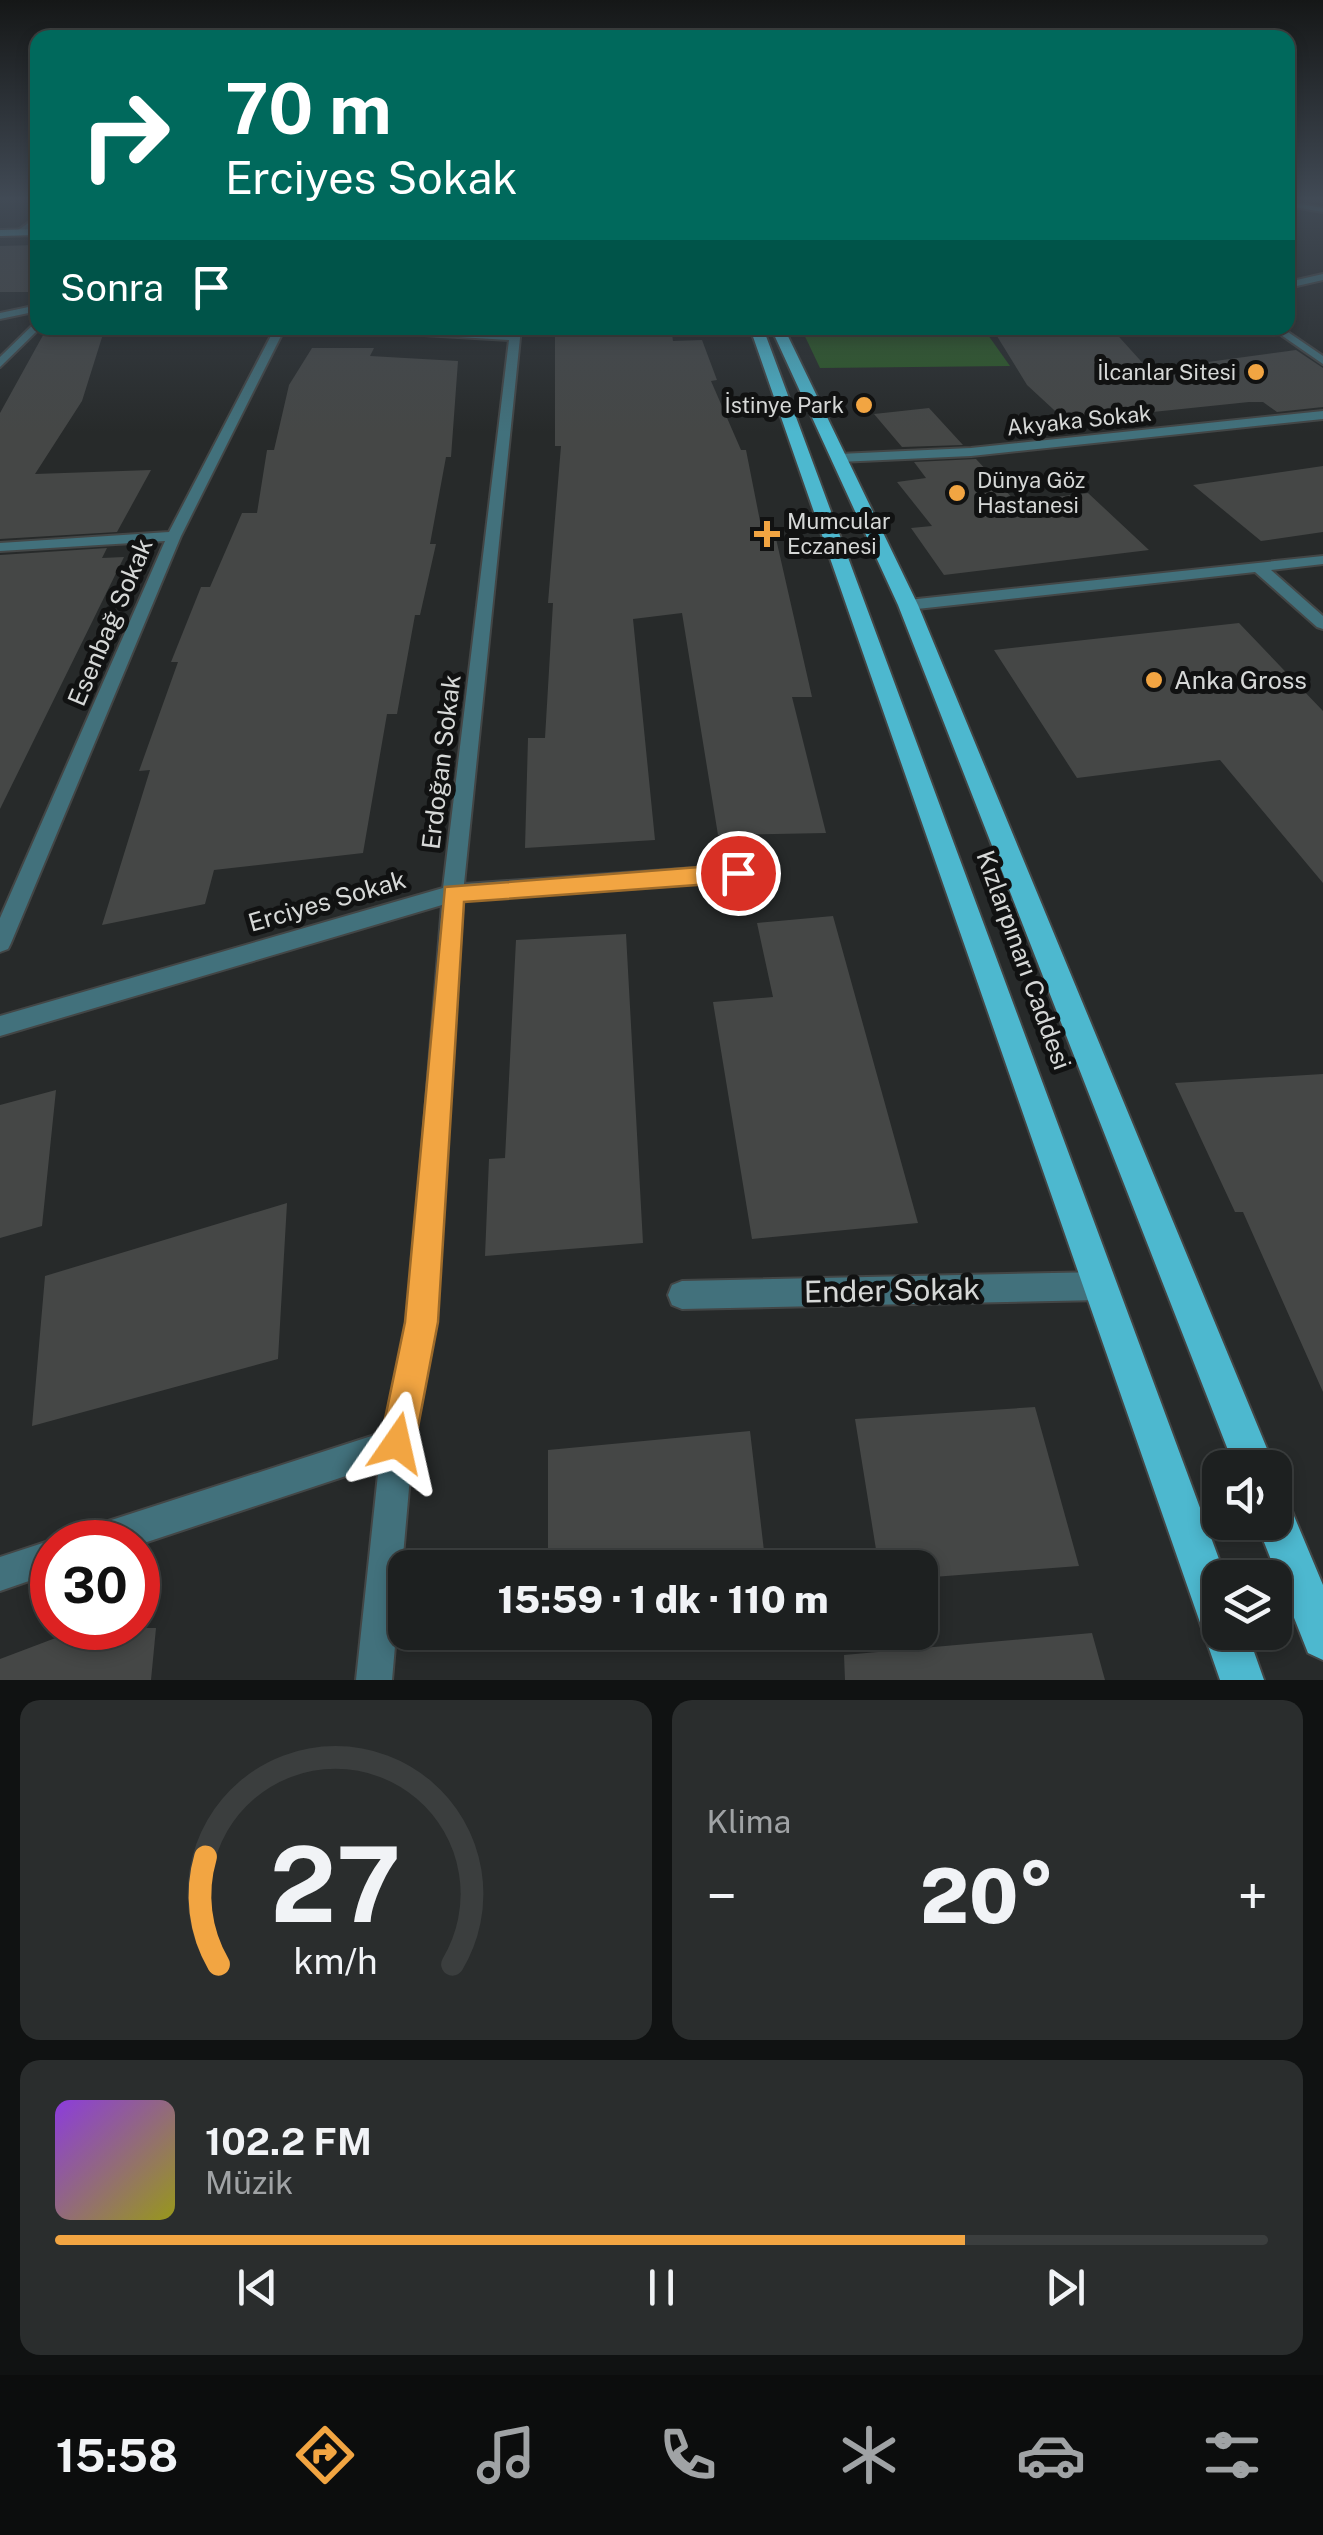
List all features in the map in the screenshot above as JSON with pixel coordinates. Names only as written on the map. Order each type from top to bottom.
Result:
[{"type":"main road","name":"Kızlarpınarı Caddesi","points":[[759,335],[1202,1567]]},
{"type":"main road","name":"Kızlarpınarı Caddesi","points":[[780,335],[908,605],[1247,1450]]},
{"type":"main road","points":[[1284,1540],[1323,1638]]},
{"type":"main road","points":[[1231,1650],[1242,1680]]},
{"type":"street","points":[[1295,283],[1323,277]]},
{"type":"street","points":[[0,304],[30,306]]},
{"type":"street","points":[[0,316],[30,308]]},
{"type":"street","points":[[0,364],[30,332]]},
{"type":"street","name":"Esenbağ Sokak","points":[[0,942],[174,536],[276,335]]},
{"type":"street","name":"Erdoğan Sokak","points":[[374,1680],[397,1443],[422,1322],[453,893],[515,335]]},
{"type":"street","points":[[1286,335],[1323,360]]},
{"type":"street","name":"Akyaka Sokak","points":[[839,458],[971,452],[1323,415]]},
{"type":"street","points":[[0,546],[174,536]]},
{"type":"street","points":[[908,605],[1323,560]]},
{"type":"street","points":[[1261,569],[1323,624]]},
{"type":"street","name":"Erciyes Sokak","points":[[0,1026],[453,893],[738,873]]},
{"type":"street","name":"Ender Sokak","points":[[682,1295],[1102,1286]]},
{"type":"street","points":[[160,1521],[397,1443]]},
{"type":"street","points":[[0,1574],[30,1564]]},
{"type":"green space","points":[[804,335],[988,335],[1010,366],[820,368]]},
{"type":"building","points":[[0,275],[30,275],[30,292],[0,292]]},
{"type":"building","points":[[43,335],[103,335],[82,401],[35,474],[151,470],[117,532],[0,539],[0,413]]},
{"type":"building","points":[[555,335],[672,335],[673,341],[702,340],[717,380],[711,381],[741,450],[746,450],[760,521],[772,521],[812,697],[792,697],[826,833],[718,835],[682,613],[633,619],[655,840],[525,848],[528,738],[545,738],[553,603],[548,603],[561,446],[555,446]]},
{"type":"building","points":[[996,335],[1117,335],[1149,370],[1296,350],[1323,368],[1323,407],[1277,412],[1263,402],[1249,402],[1066,421],[1027,385]]},
{"type":"building","points":[[312,348],[374,348],[370,356],[458,361],[451,457],[446,457],[430,544],[436,544],[420,615],[415,615],[397,714],[387,714],[363,853],[214,870],[205,904],[102,925],[150,770],[139,771],[178,662],[171,662],[201,587],[210,587],[242,513],[257,513],[267,450],[274,450],[289,385]]},
{"type":"building","points":[[929,408],[963,445],[902,447],[874,414]]},
{"type":"building","points":[[976,459],[1016,502],[1088,493],[1149,550],[944,575],[911,528],[932,526],[897,482],[926,478],[914,462]]},
{"type":"building","points":[[1323,466],[1323,532],[1261,541],[1193,485]]},
{"type":"building","points":[[107,548],[102,558],[124,557],[0,809],[0,555]]},
{"type":"building","name":"Anka Gross","points":[[1239,623],[1323,711],[1323,883],[1220,760],[1077,778],[994,650]]},
{"type":"building","points":[[833,916],[918,1223],[752,1239],[713,1002],[773,997],[757,923]]},
{"type":"building","points":[[626,934],[643,1243],[485,1256],[489,1159],[505,1158],[516,940]]},
{"type":"building","points":[[1323,1074],[1323,1392],[1243,1212],[1235,1212],[1175,1083]]},
{"type":"building","points":[[56,1090],[42,1226],[0,1238],[0,1105]]},
{"type":"building","points":[[287,1203],[278,1359],[32,1426],[45,1276]]},
{"type":"building","points":[[1035,1407],[1079,1566],[938,1577],[938,1550],[876,1550],[855,1419]]},
{"type":"building","points":[[750,1431],[764,1550],[548,1550],[548,1450]]},
{"type":"building","points":[[1092,1633],[1105,1680],[845,1680],[844,1655],[938,1650],[938,1647]]},
{"type":"building","points":[[30,1648],[154,1650],[151,1680],[0,1680],[0,1659]]},
{"type":"place","name":"İlcanlar Sitesi","points":[[1256,372]]},
{"type":"place","name":"İstinye Park","points":[[864,405]]},
{"type":"place","name":"Dünya Göz Hastanesi","points":[[957,493]]},
{"type":"place","name":"Mumcular Eczanesi","points":[[767,534]]},
{"type":"place","name":"Anka Gross","points":[[1154,680]]},
{"type":"route","points":[[397,1443],[422,1322],[453,893],[738,873]]}]
